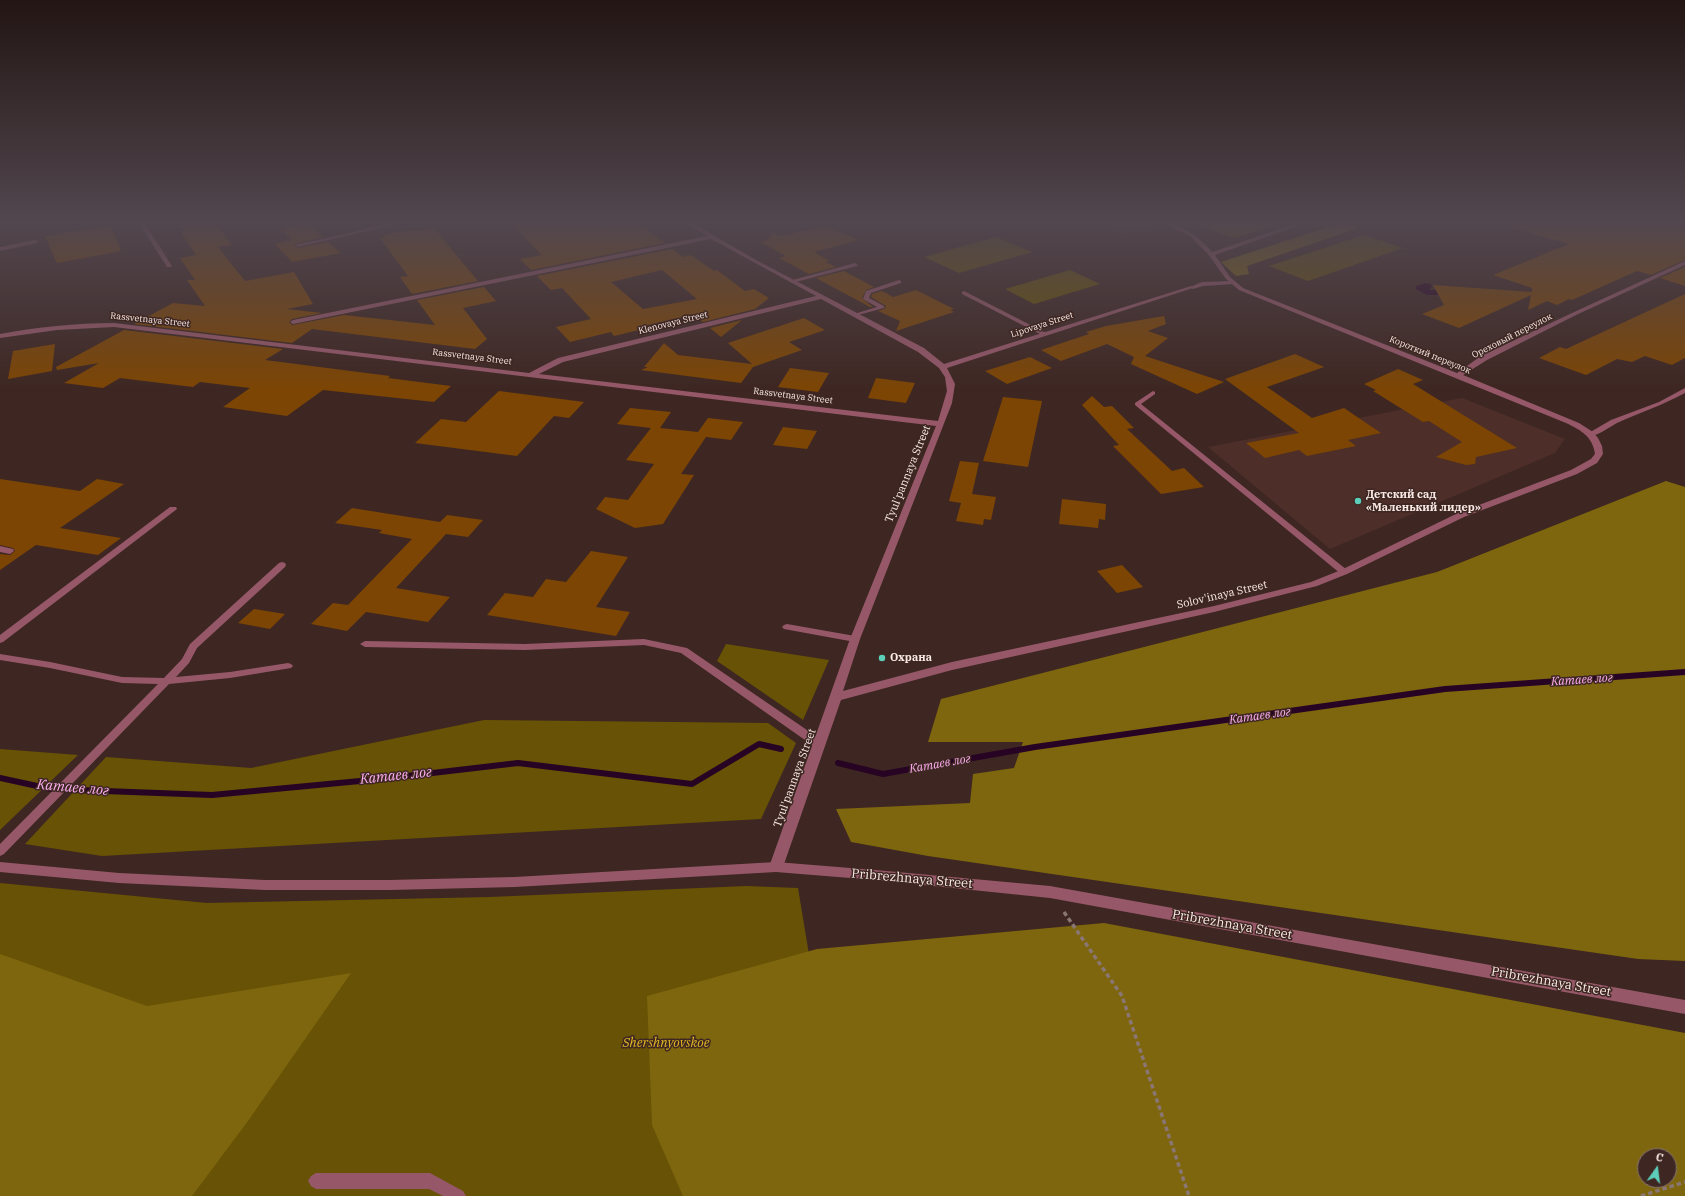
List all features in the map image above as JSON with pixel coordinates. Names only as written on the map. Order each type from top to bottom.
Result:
[{"type":"street","points":[[293,322],[510,278]]},
{"type":"street","name":"Tyul'pannaya Street","points":[[776,867],[855,639],[941,424],[951,391],[950,380],[943,367],[921,350],[786,278]]},
{"type":"street","points":[[1228,278],[1232,283]]},
{"type":"street","name":"Ореховый переулок","points":[[1457,376],[1484,358],[1653,278]]},
{"type":"street","name":"Короткий переулок","points":[[1232,283],[1256,296],[1555,415],[1591,434]]},
{"type":"street","name":"Lipovaya Street","points":[[943,367],[1193,287]]},
{"type":"street","name":"Klenovaya Street","points":[[531,374],[561,360],[821,297]]},
{"type":"street","name":"Rassvetnaya Street","points":[[0,336],[60,326],[87,324],[114,325],[941,424]]},
{"type":"street","name":"Solov'inaya Street","points":[[836,697],[952,666],[1214,610],[1314,584],[1344,572],[1461,516],[1574,472],[1594,461],[1600,454],[1598,442],[1591,434]]},
{"type":"street","name":"Pribrezhnaya Street","points":[[0,867],[185,882],[265,885],[389,885],[515,882],[776,867],[1050,892],[1685,1007]]},
{"type":"lane","points":[[792,281],[805,278]]},
{"type":"lane","points":[[856,315],[882,307],[866,299],[868,292],[899,282]]},
{"type":"lane","points":[[1193,287],[1202,284],[1232,283]]},
{"type":"lane","points":[[964,292],[1044,334]]},
{"type":"lane","points":[[1591,434],[1614,422],[1661,404],[1685,390]]},
{"type":"lane","points":[[1153,393],[1137,404],[1344,572]]},
{"type":"lane","points":[[0,640],[173,509]]},
{"type":"lane","points":[[0,549],[10,551]]},
{"type":"lane","points":[[0,851],[186,661],[193,646],[282,565]]},
{"type":"lane","points":[[787,628],[855,639]]},
{"type":"lane","points":[[365,644],[525,647],[644,642],[684,650],[819,744]]},
{"type":"lane","points":[[0,657],[50,665],[122,680],[167,681],[230,675],[288,666]]},
{"type":"lane","points":[[316,1181],[430,1181],[458,1196]]},
{"type":"path","points":[[1050,892],[1122,996],[1189,1196]]},
{"type":"path","points":[[1641,1196],[1685,1182]]},
{"type":"shaded area","points":[[1426,283],[1431,284],[1432,287],[1429,289],[1440,290],[1445,295],[1427,295],[1416,289],[1416,286]]},
{"type":"shaded area","name":"Детский сад «Маленький лидер»","points":[[1462,398],[1565,439],[1555,453],[1330,549],[1208,447]]},
{"type":"green space","points":[[1043,278],[1087,278],[1100,284],[1034,304],[1005,289]]},
{"type":"green space","points":[[1300,278],[1317,278],[1308,281]]},
{"type":"green space","points":[[1666,481],[1685,487],[1685,961],[1638,959],[928,856],[851,842],[836,809],[970,803],[973,774],[1014,768],[1023,742],[928,742],[941,699],[1437,572]]},
{"type":"green space","points":[[726,644],[829,660],[803,720],[717,661]]},
{"type":"green space","points":[[484,720],[768,723],[796,743],[761,819],[102,856],[25,844],[106,757],[251,768]]},
{"type":"green space","points":[[0,749],[78,755],[0,830]]},
{"type":"green space","name":"Shershnyovskoe","points":[[0,883],[207,903],[490,897],[746,886],[798,888],[849,1196],[0,1196]]},
{"type":"green space","points":[[1104,923],[1685,1033],[1685,1196],[683,1196],[652,1125],[647,996],[817,949]]},
{"type":"green space","points":[[0,954],[147,1006],[351,973],[248,1121],[192,1196],[0,1196]]},
{"type":"building","points":[[194,278],[242,278],[245,281],[262,278],[297,278],[313,304],[287,309],[322,313],[292,319],[289,322],[292,325],[344,315],[435,325],[417,300],[484,287],[496,301],[463,308],[487,339],[475,349],[312,329],[292,343],[134,324],[173,303],[205,306],[187,280],[195,280]]},
{"type":"building","points":[[401,278],[475,278],[478,281],[412,294]]},
{"type":"building","points":[[539,278],[629,278],[611,282],[643,309],[697,299],[671,278],[727,278],[745,291],[754,289],[769,298],[755,309],[703,322],[694,314],[644,326],[647,328],[614,336],[611,332],[570,342],[556,327],[591,319],[562,288],[551,290]]},
{"type":"building","points":[[816,278],[857,278],[874,287],[866,290],[862,298],[873,307],[870,307]]},
{"type":"building","points":[[1501,278],[1622,278],[1572,300],[1569,299],[1557,305],[1547,301],[1528,310],[1531,295],[1459,328],[1422,314],[1444,305],[1433,285],[1532,292],[1532,288]]},
{"type":"building","points":[[1660,278],[1685,278],[1685,286]]},
{"type":"building","points":[[916,290],[954,309],[950,310],[954,312],[896,331],[900,321],[878,311],[884,309],[886,306],[871,297],[872,294],[882,291],[893,297]]},
{"type":"building","points":[[1685,294],[1685,358],[1672,365],[1645,356],[1632,362],[1617,359],[1586,375],[1539,358],[1560,347],[1566,349]]},
{"type":"building","points":[[1164,316],[1166,324],[1148,331],[1168,338],[1145,356],[1224,382],[1197,394],[1131,364],[1134,357],[1107,344],[1061,361],[1041,350],[1089,334],[1086,332],[1106,326]]},
{"type":"building","points":[[804,318],[825,330],[789,342],[802,350],[753,367],[741,383],[641,370],[648,367],[644,367],[664,343],[678,355],[752,364],[728,343]]},
{"type":"building","points":[[742,320],[721,337],[710,328]]},
{"type":"building","points":[[124,330],[283,349],[265,360],[390,376],[388,378],[451,386],[434,402],[323,390],[287,416],[223,407],[250,388],[200,382],[193,387],[120,378],[103,388],[64,383],[99,363],[57,370],[56,367]]},
{"type":"building","points":[[55,344],[52,371],[8,379],[13,351]]},
{"type":"building","points":[[1295,354],[1324,367],[1267,387],[1312,418],[1344,408],[1381,433],[1348,440],[1356,446],[1307,456],[1299,450],[1265,458],[1246,443],[1299,433],[1225,379]]},
{"type":"building","points":[[1030,357],[1052,368],[1007,384],[985,371]]},
{"type":"building","points":[[790,368],[829,373],[818,392],[778,387]]},
{"type":"building","points":[[1398,369],[1423,380],[1413,384],[1517,448],[1476,457],[1475,464],[1466,465],[1436,457],[1462,442],[1429,421],[1423,422],[1373,391],[1376,390],[1364,384]]},
{"type":"building","points":[[876,378],[915,383],[906,403],[868,398]]},
{"type":"building","points":[[499,391],[584,402],[569,418],[554,416],[517,456],[415,443],[441,419],[466,422]]},
{"type":"building","points":[[1092,396],[1104,407],[1112,406],[1134,428],[1127,429],[1172,471],[1184,468],[1204,487],[1161,494],[1113,446],[1119,445],[1082,405]]},
{"type":"building","points":[[1003,397],[1042,401],[1028,467],[983,461]]},
{"type":"building","points":[[630,408],[671,412],[660,428],[698,432],[708,418],[743,422],[731,440],[706,437],[681,474],[694,475],[663,524],[635,528],[596,509],[605,497],[628,500],[654,464],[626,460],[651,428],[617,424]]},
{"type":"building","points":[[783,427],[817,431],[807,449],[773,445]]},
{"type":"building","points":[[960,461],[979,463],[972,494],[996,497],[991,520],[984,519],[983,525],[956,521],[961,503],[949,501]]},
{"type":"building","points":[[0,479],[80,491],[97,479],[124,484],[60,528],[121,538],[98,555],[36,545],[0,570],[0,554],[10,555],[15,551],[13,548],[0,545]]},
{"type":"building","points":[[1062,499],[1106,504],[1105,520],[1099,519],[1098,528],[1059,524]]},
{"type":"building","points":[[352,508],[440,522],[447,515],[483,520],[468,537],[446,534],[396,588],[450,597],[428,622],[366,612],[347,631],[311,624],[333,603],[348,605],[412,539],[379,533],[382,530],[335,523]]},
{"type":"building","points":[[591,551],[628,557],[596,607],[630,612],[616,636],[487,615],[505,593],[533,597],[546,579],[566,582]]},
{"type":"building","points":[[1122,565],[1143,587],[1117,593],[1097,571]]},
{"type":"building","points":[[254,609],[285,614],[270,629],[238,623]]},
{"type":"waterway","name":"Катаев лог","points":[[838,763],[883,774],[1035,747],[1445,689],[1685,672]]},
{"type":"waterway","name":"Катаев лог","points":[[0,778],[51,789],[212,795],[381,779],[518,763],[692,784],[759,744],[781,749]]},
{"type":"place","name":"Детский сад «Маленький лидер»","points":[[1358,501]]},
{"type":"place","name":"Охрана","points":[[882,658]]}]
